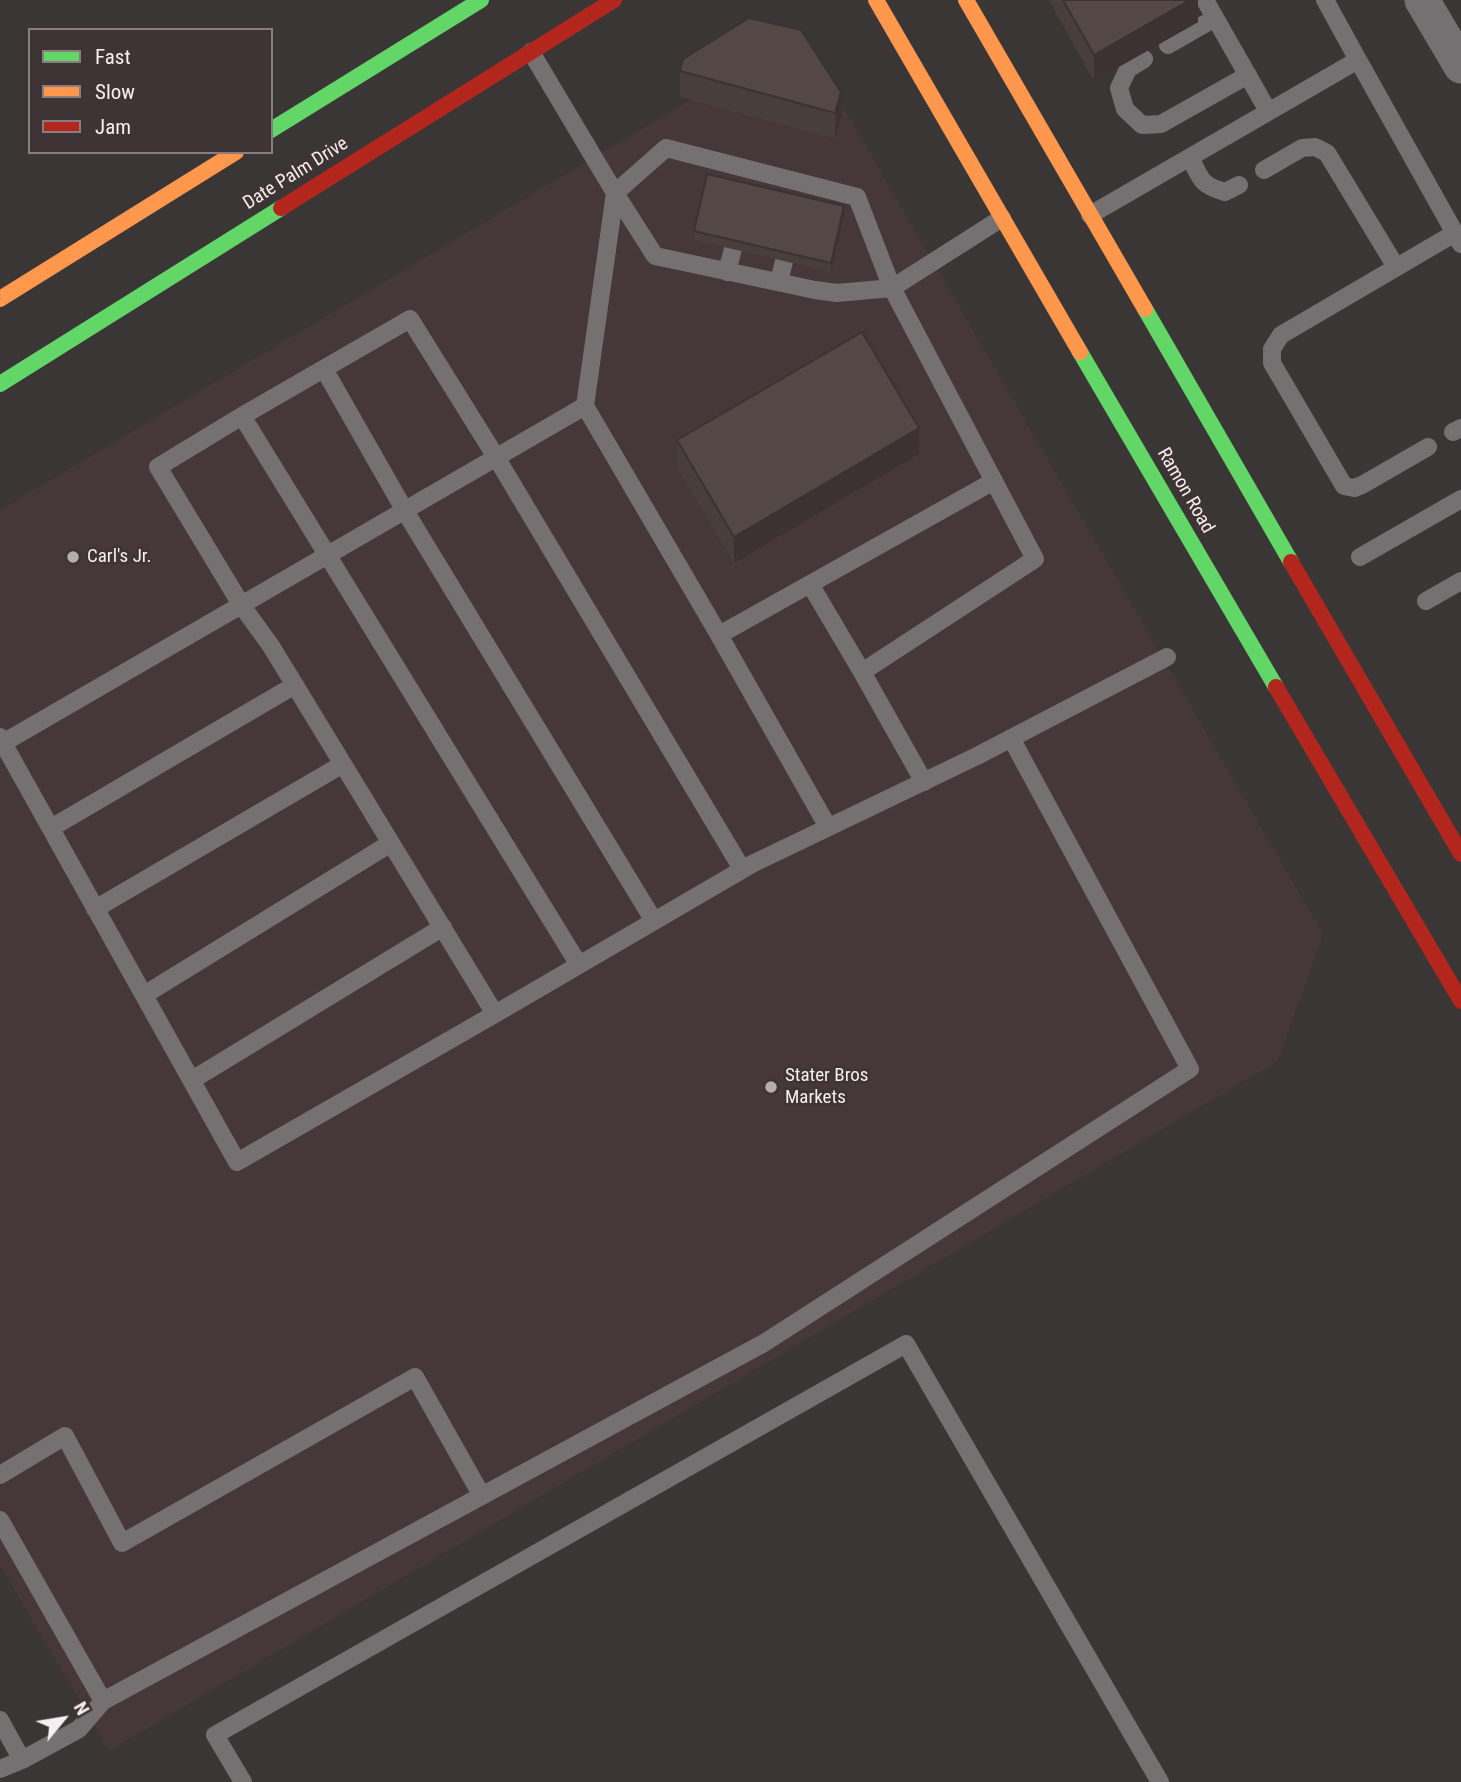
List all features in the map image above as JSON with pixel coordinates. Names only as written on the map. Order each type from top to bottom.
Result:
[{"type":"main road","points":[[273,129],[481,0]]},
{"type":"main road","name":"Date Palm Drive","points":[[0,384],[614,0]]},
{"type":"main road","name":"Ramon Road","points":[[876,0],[1196,552],[1461,1001]]},
{"type":"main road","points":[[965,0],[1461,854]]},
{"type":"main road","points":[[0,299],[233,154]]},
{"type":"street","points":[[1422,0],[1461,66]]},
{"type":"lane","points":[[1205,0],[1268,111]]},
{"type":"lane","points":[[1325,0],[1458,239],[1396,267],[1281,335],[1272,349],[1272,363],[1344,486],[1354,488],[1362,485],[1428,447]]},
{"type":"lane","points":[[1168,46],[1215,18]]},
{"type":"lane","points":[[531,52],[655,256],[837,293],[892,288],[1002,218]]},
{"type":"lane","points":[[1144,59],[1128,69],[1119,88],[1125,109],[1142,125],[1161,124],[1248,75]]},
{"type":"lane","points":[[1090,215],[1358,60]]},
{"type":"lane","points":[[1264,170],[1302,148],[1315,147],[1327,153],[1396,267]]},
{"type":"lane","points":[[828,827],[585,406],[615,193],[666,148],[752,176],[857,197],[892,288],[1035,559],[862,671]]},
{"type":"lane","points":[[1190,157],[1200,177],[1209,187],[1225,192],[1239,185]]},
{"type":"lane","points":[[799,205],[804,185]]},
{"type":"lane","points":[[727,272],[733,249]]},
{"type":"lane","points":[[779,282],[784,261]]},
{"type":"lane","points":[[495,1014],[271,646],[242,606],[158,467],[242,416],[410,319],[496,457],[742,870]]},
{"type":"lane","points":[[324,369],[405,511],[654,921]]},
{"type":"lane","points":[[585,406],[242,606],[2,740],[237,1162],[742,870],[924,782],[1167,657]]},
{"type":"lane","points":[[242,416],[579,965]]},
{"type":"lane","points":[[719,635],[994,481]]},
{"type":"lane","points":[[1360,557],[1461,499]]},
{"type":"lane","points":[[1426,601],[1461,581]]},
{"type":"lane","points":[[810,584],[924,782]]},
{"type":"lane","points":[[51,828],[295,685]]},
{"type":"lane","points":[[0,1769],[79,1729],[103,1701],[765,1343],[1190,1069],[1011,738]]},
{"type":"lane","points":[[96,909],[343,764]]},
{"type":"lane","points":[[144,995],[391,843]]},
{"type":"lane","points":[[192,1080],[443,928]]},
{"type":"lane","points":[[243,1782],[215,1735],[906,1344],[1160,1782]]},
{"type":"lane","points":[[0,1475],[65,1436],[122,1543],[415,1377],[482,1496]]},
{"type":"lane","points":[[0,1520],[103,1701]]},
{"type":"lane","points":[[0,1720],[22,1760]]},
{"type":"shaded area","points":[[763,57],[823,72],[1323,934],[1278,1061],[109,1751],[0,1565],[0,510]]},
{"type":"building","points":[[1063,0],[1190,0],[1094,55]]},
{"type":"building","points":[[749,18],[801,30],[841,92],[835,113],[680,71],[683,59]]},
{"type":"building","points":[[707,174],[844,206],[831,263],[694,231]]},
{"type":"building","points":[[862,332],[919,428],[734,537],[677,440]]},
{"type":"traffic: fast","points":[[273,129],[481,0]]},
{"type":"traffic: fast","points":[[0,384],[281,208]]},
{"type":"traffic: fast","points":[[1145,309],[1291,562]]},
{"type":"traffic: fast","points":[[1080,352],[1276,687]]},
{"type":"traffic: slow","points":[[876,0],[1080,352]]},
{"type":"traffic: slow","points":[[966,0],[1145,309]]},
{"type":"traffic: slow","points":[[0,299],[233,154]]},
{"type":"traffic: jam","points":[[281,208],[614,0]]},
{"type":"traffic: jam","points":[[1291,562],[1461,854]]},
{"type":"traffic: jam","points":[[1276,687],[1461,1001]]},
{"type":"place","name":"Carl's Jr.","points":[[73,557]]},
{"type":"place","name":"Stater Bros Markets","points":[[771,1087]]}]
